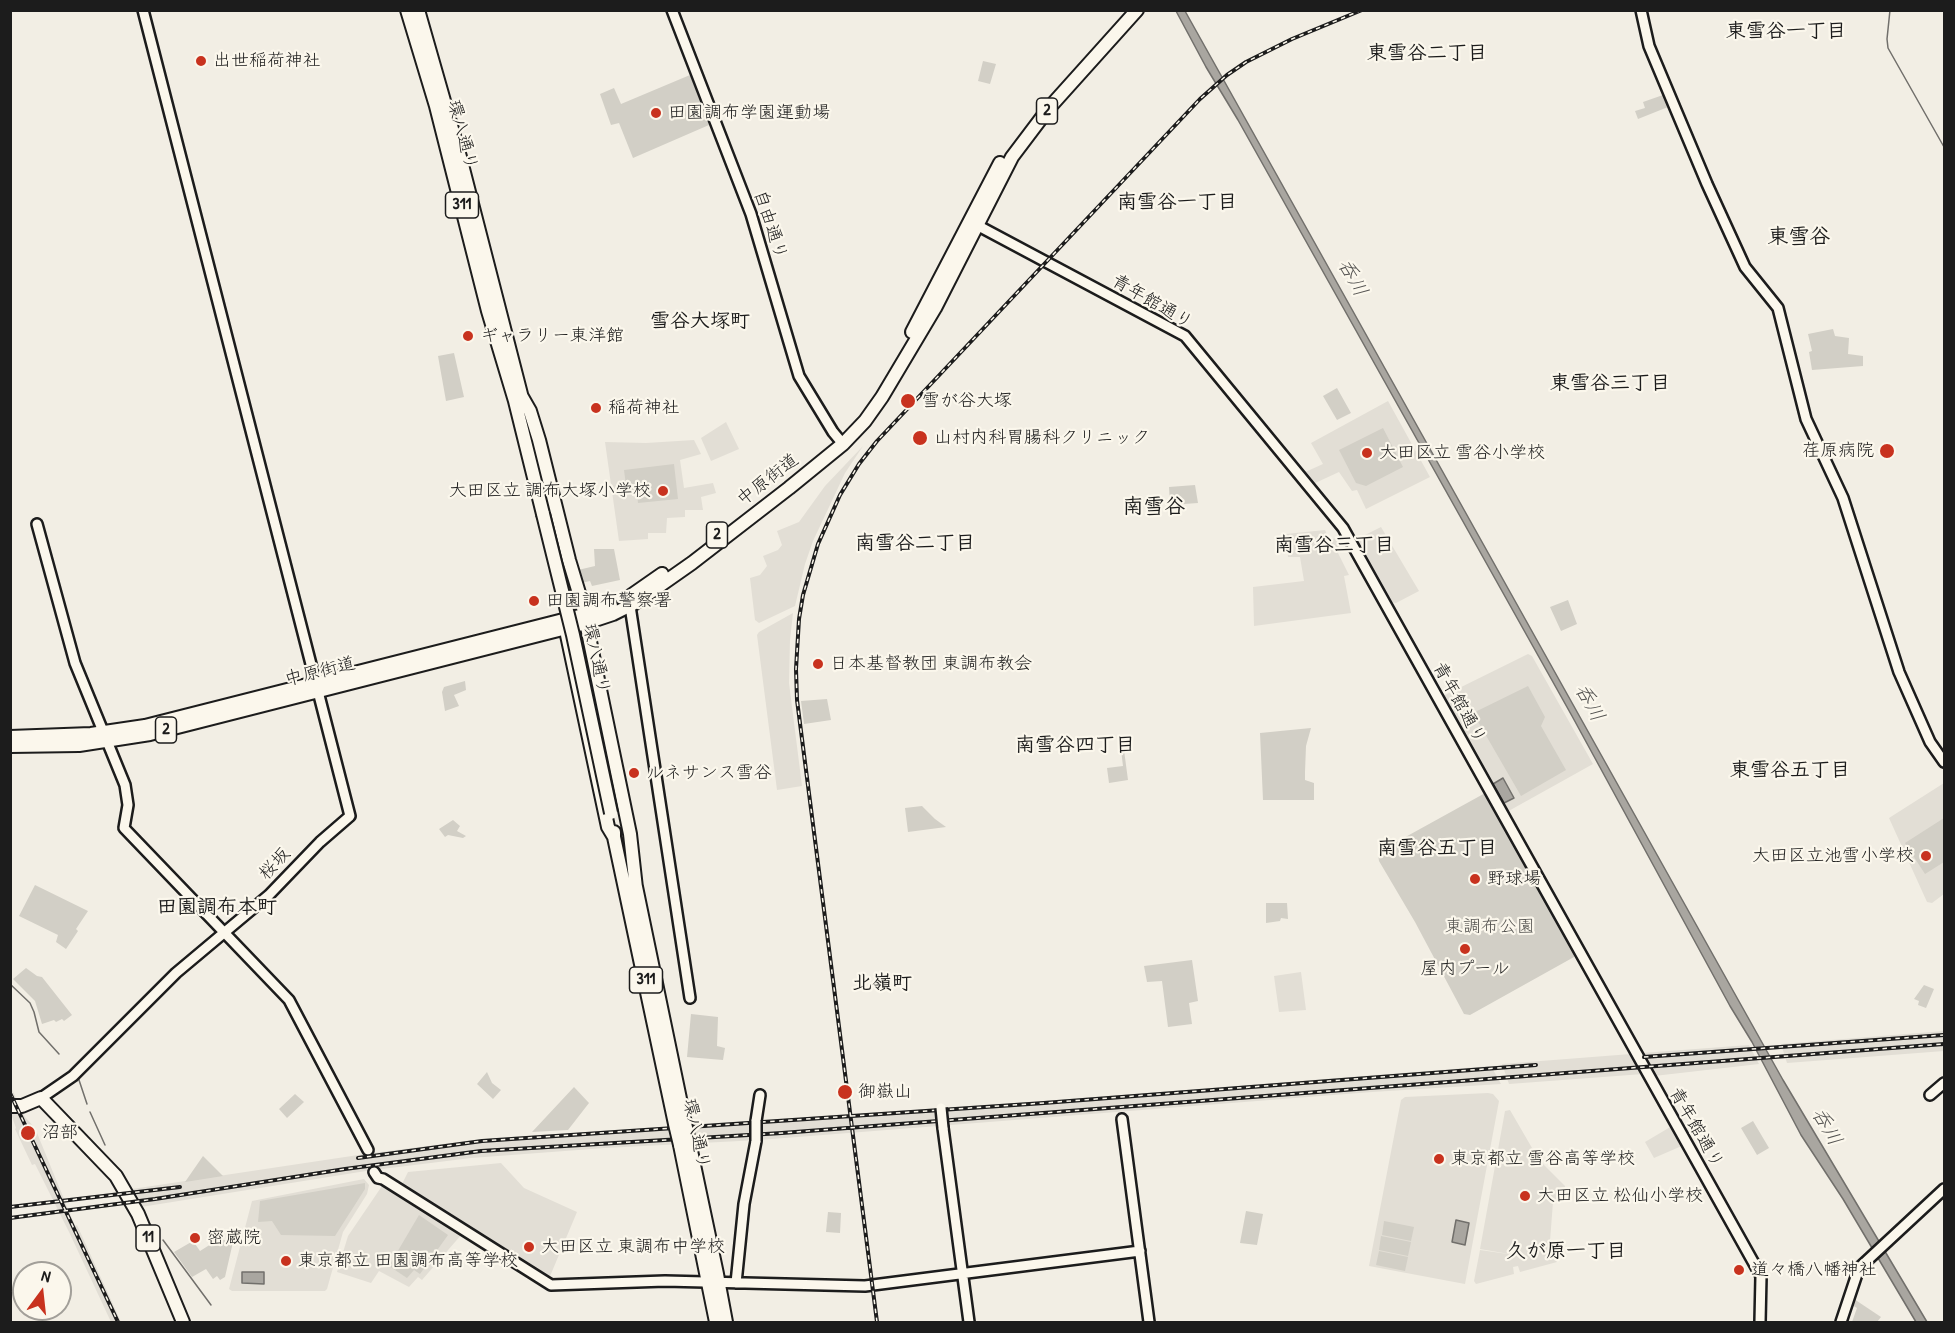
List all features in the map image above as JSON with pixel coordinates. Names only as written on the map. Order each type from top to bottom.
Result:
[{"type":"main road","name":"環八通り","points":[[407,10],[436,106],[488,311],[518,399]]},
{"type":"main road","name":"環八通り","points":[[418,10],[460,157],[547,514],[581,634],[615,812],[636,888],[680,1123]]},
{"type":"main road","name":"中原街道","points":[[585,619],[622,601],[681,562],[788,480],[838,438],[865,421],[888,388],[935,308],[998,166],[1025,128],[1128,10]]},
{"type":"main road","name":"中原街道","points":[[973,224],[1005,168],[1030,132],[1137,10]]},
{"type":"main road","name":"311","points":[[518,399],[530,411],[576,580],[630,834],[636,888]]},
{"type":"main road","points":[[518,399],[513,423],[565,623],[608,827],[614,837]]},
{"type":"main road","name":"中原街道","points":[[10,746],[66,746],[316,687],[565,623],[614,614],[630,606],[692,563],[838,438]]},
{"type":"main road","points":[[550,565],[569,560]]},
{"type":"main road","name":"中原街道","points":[[10,737],[106,737]]},
{"type":"main road","name":"環八通り","points":[[615,812],[614,837],[714,1282],[726,1323]]},
{"type":"main road","points":[[10,1106],[22,1106],[41,1098]]},
{"type":"main road","name":"11","points":[[41,1098],[117,1176],[138,1214],[183,1323]]},
{"type":"main road","name":"環八通り","points":[[714,1282],[716,1323]]},
{"type":"street","points":[[143,10],[316,687]]},
{"type":"street","name":"自由通り","points":[[672,10],[751,214],[799,376],[838,438]]},
{"type":"street","points":[[1641,10],[1649,46],[1711,194],[1745,267],[1770,297],[1779,313],[1806,419],[1848,509],[1899,672],[1930,742],[1944,762]]},
{"type":"street","name":"青年館通り","points":[[973,224],[1185,336],[1343,528],[1761,1278],[1760,1323]]},
{"type":"street","points":[[37,524],[75,663],[126,790],[128,805],[124,828],[291,1003],[368,1150]]},
{"type":"street","points":[[630,606],[690,998]]},
{"type":"street","name":"桜坂","points":[[41,1098],[73,1076],[198,952],[269,895],[320,842],[350,816],[316,687]]},
{"type":"street","points":[[1930,1095],[1944,1083]]},
{"type":"street","points":[[736,1283],[744,1204],[756,1141],[760,1095]]},
{"type":"street","points":[[941,1108],[969,1323]]},
{"type":"street","points":[[1122,1119],[1149,1323]]},
{"type":"street","points":[[374,1172],[378,1178],[551,1285],[660,1281],[865,1286],[1140,1251]]},
{"type":"street","points":[[1841,1323],[1859,1268],[1944,1189]]},
{"type":"shaded area","points":[[1176,11],[1185,11],[1783,1080],[1927,1322],[1916,1322],[1843,1199],[1801,1135],[1572,716]]},
{"type":"shaded area","name":"大田区立 雪谷小学校","points":[[1388,401],[1430,477],[1366,509],[1357,490],[1352,491],[1339,472],[1313,484],[1303,473],[1323,464],[1311,443]]},
{"type":"shaded area","points":[[726,422],[739,449],[711,461],[701,438]]},
{"type":"shaded area","name":"大田区立 調布大塚小学校","points":[[694,440],[701,454],[680,460],[684,488],[713,483],[716,493],[701,497],[703,510],[685,510],[685,517],[667,518],[666,533],[648,533],[648,539],[619,541],[605,442],[646,443]]},
{"type":"shaded area","points":[[863,446],[845,473],[813,541],[795,606],[759,623],[755,620],[750,578],[760,575],[767,566],[763,556],[778,550],[782,545],[777,531],[799,522],[825,486]]},
{"type":"shaded area","points":[[1381,527],[1419,591],[1396,603],[1390,602],[1355,540]]},
{"type":"shaded area","points":[[1325,530],[1329,539],[1343,538],[1351,550],[1338,553],[1349,575],[1344,576],[1351,613],[1254,626],[1253,587],[1304,581],[1300,557],[1288,557],[1286,534]]},
{"type":"shaded area","points":[[793,613],[789,683],[802,786],[777,790],[757,635]]},
{"type":"shaded area","points":[[1528,654],[1532,656],[1593,764],[1505,813],[1441,697]]},
{"type":"shaded area","points":[[1503,778],[1514,798],[1504,803],[1493,784]]},
{"type":"shaded area","name":"大田区立池雪小学校","points":[[1944,783],[1944,894],[1932,903],[1927,902],[1889,818]]},
{"type":"shaded area","points":[[1301,972],[1306,1010],[1279,1012],[1274,976]]},
{"type":"shaded area","points":[[1944,1031],[1944,1051],[1787,1063],[1781,1044]]},
{"type":"shaded area","points":[[1749,1045],[1759,1064],[1654,1076],[1642,1053]]},
{"type":"shaded area","points":[[1631,1054],[1643,1074],[1509,1084],[1502,1064]]},
{"type":"shaded area","points":[[1491,1066],[1501,1084],[759,1140],[471,1158],[366,1171],[141,1207],[132,1189],[474,1140],[1018,1103]]},
{"type":"shaded area","points":[[10,1085],[25,1117],[35,1128],[75,1226],[77,1225],[121,1322],[111,1322],[70,1234],[15,1129],[11,1114],[13,1113]]},
{"type":"shaded area","name":"東京都立 雪谷高等学校","points":[[1493,1094],[1499,1101],[1465,1284],[1369,1266],[1401,1100],[1405,1097]]},
{"type":"shaded area","name":"大田区立 松仙小学校","points":[[1510,1110],[1539,1160],[1565,1186],[1565,1190],[1553,1202],[1550,1241],[1557,1262],[1520,1272],[1518,1266],[1513,1267],[1514,1274],[1476,1284],[1474,1281],[1480,1250],[1515,1255],[1480,1249],[1505,1111]]},
{"type":"shaded area","points":[[1672,1126],[1684,1145],[1654,1158],[1645,1142]]},
{"type":"shaded area","name":"大田区立 東調布中学校","points":[[501,1163],[524,1188],[577,1212],[548,1281],[401,1186],[408,1172]]},
{"type":"shaded area","name":"東京都立 田園調布高等学校","points":[[364,1179],[369,1185],[367,1194],[343,1232],[325,1291],[232,1291],[229,1289],[252,1201]]},
{"type":"shaded area","points":[[386,1185],[462,1234],[422,1280],[418,1277],[409,1287],[379,1271],[371,1283],[337,1272],[348,1236],[382,1186]]},
{"type":"shaded area","points":[[1456,1220],[1469,1223],[1465,1245],[1452,1242]]},
{"type":"shaded area","points":[[242,1272],[264,1272],[264,1284],[242,1283]]},
{"type":"green space","points":[[983,61],[996,64],[990,84],[978,81]]},
{"type":"green space","name":"田園調布学園運動場","points":[[690,75],[709,125],[633,158],[619,123],[611,125],[600,94],[614,88],[621,104]]},
{"type":"green space","points":[[1663,95],[1668,107],[1638,119],[1635,111],[1645,108],[1643,102]]},
{"type":"green space","points":[[1833,329],[1835,336],[1849,338],[1848,354],[1863,356],[1863,366],[1812,370],[1809,352],[1812,351],[1808,334]]},
{"type":"green space","points":[[454,353],[464,397],[446,401],[438,356]]},
{"type":"green space","points":[[1337,388],[1351,413],[1337,420],[1323,396]]},
{"type":"green space","points":[[1383,428],[1403,467],[1366,486],[1356,483],[1339,450]]},
{"type":"green space","points":[[674,464],[678,499],[638,503],[637,492],[627,493],[624,470]]},
{"type":"green space","points":[[1195,485],[1198,503],[1170,505],[1169,487]]},
{"type":"green space","points":[[594,549],[614,549],[620,580],[592,586],[590,581],[581,583],[578,570],[595,566]]},
{"type":"green space","points":[[1568,600],[1577,624],[1561,631],[1550,607]]},
{"type":"green space","points":[[465,681],[466,690],[454,695],[459,706],[445,711],[442,692],[444,687]]},
{"type":"green space","points":[[1528,686],[1545,717],[1541,726],[1566,770],[1521,796],[1473,713]]},
{"type":"green space","points":[[827,699],[831,720],[804,724],[801,701]]},
{"type":"green space","points":[[1311,728],[1306,746],[1305,780],[1314,783],[1314,800],[1263,800],[1260,733]]},
{"type":"green space","points":[[1121,750],[1124,750],[1128,780],[1109,783],[1107,768],[1123,766]]},
{"type":"green space","name":"東調布公園","points":[[1487,792],[1576,952],[1574,957],[1470,1015],[1464,1014],[1415,922],[1379,861],[1378,854],[1379,848],[1391,845]]},
{"type":"green space","points":[[922,806],[946,827],[908,832],[905,808]]},
{"type":"green space","points":[[1944,818],[1944,862],[1925,874],[1905,843]]},
{"type":"green space","points":[[453,820],[460,826],[457,831],[466,836],[463,838],[448,835],[445,837],[439,829]]},
{"type":"green space","points":[[35,885],[88,911],[66,949],[56,942],[58,935],[19,916]]},
{"type":"green space","points":[[1266,903],[1287,903],[1288,919],[1281,918],[1280,921],[1266,923]]},
{"type":"green space","points":[[1192,960],[1198,1001],[1189,1003],[1192,1024],[1168,1027],[1162,981],[1147,982],[1144,966]]},
{"type":"green space","points":[[26,968],[42,977],[72,1015],[64,1021],[54,1020],[42,1024],[35,1001],[13,979]]},
{"type":"green space","points":[[1924,985],[1934,989],[1926,1008],[1918,1005],[1919,1001],[1914,999]]},
{"type":"green space","points":[[691,1014],[718,1017],[717,1046],[725,1048],[723,1060],[687,1057]]},
{"type":"green space","points":[[487,1072],[492,1083],[501,1090],[493,1099],[477,1084]]},
{"type":"green space","points":[[574,1087],[589,1103],[568,1130],[532,1132]]},
{"type":"green space","points":[[295,1094],[304,1102],[287,1118],[279,1109]]},
{"type":"green space","points":[[1753,1121],[1769,1148],[1757,1155],[1741,1128]]},
{"type":"green space","points":[[203,1156],[223,1176],[185,1182]]},
{"type":"green space","points":[[365,1183],[365,1189],[335,1236],[281,1235],[272,1221],[258,1222],[260,1201]]},
{"type":"green space","points":[[1246,1211],[1263,1214],[1257,1245],[1240,1243]]},
{"type":"green space","points":[[828,1212],[841,1213],[840,1233],[826,1232]]},
{"type":"green space","points":[[419,1215],[448,1235],[420,1274],[414,1270],[407,1278],[389,1266]]},
{"type":"green space","points":[[1384,1221],[1414,1227],[1411,1241],[1382,1235]]},
{"type":"green space","points":[[1381,1236],[1411,1242],[1408,1256],[1379,1250]]},
{"type":"green space","points":[[219,1239],[233,1242],[225,1277],[220,1280],[217,1276],[213,1279],[206,1269],[192,1277],[174,1252],[193,1241],[200,1251]]},
{"type":"green space","points":[[1379,1251],[1408,1257],[1405,1271],[1376,1265]]},
{"type":"green space","points":[[1854,1299],[1881,1317],[1877,1322],[1852,1322],[1857,1308],[1852,1305]]},
{"type":"waterway","points":[[1890,10],[1888,48],[1944,147]]},
{"type":"waterway","points":[[10,984],[30,1003],[39,1032],[59,1054]]},
{"type":"waterway","points":[[78,1077],[87,1104]]},
{"type":"waterway","points":[[90,1112],[105,1145]]},
{"type":"waterway","points":[[150,1224],[158,1234]]},
{"type":"waterway","points":[[163,1240],[211,1305]]},
{"type":"railway","points":[[877,1322],[797,700],[799,619],[803,595],[818,544],[840,495],[859,464],[877,441],[1200,99],[1246,62],[1292,39],[1362,10]]},
{"type":"railway","points":[[1644,1057],[1944,1035]]},
{"type":"railway","points":[[10,1218],[481,1151],[782,1133],[1944,1044]]},
{"type":"railway","points":[[358,1158],[482,1141],[1044,1103],[1536,1065]]},
{"type":"railway","points":[[10,1093],[118,1322]]},
{"type":"railway","points":[[10,1207],[180,1187]]},
{"type":"place","name":"出世稲荷神社","points":[[201,61]]},
{"type":"place","name":"田園調布学園運動場","points":[[656,113]]},
{"type":"place","name":"ギャラリー東洋館","points":[[468,336]]},
{"type":"place","name":"雪が谷大塚","points":[[908,401]]},
{"type":"place","name":"稲荷神社","points":[[596,408]]},
{"type":"place","name":"山村内科胃腸科クリニック","points":[[920,438]]},
{"type":"place","name":"荏原病院","points":[[1887,451]]},
{"type":"place","name":"大田区立 雪谷小学校","points":[[1367,453]]},
{"type":"place","name":"大田区立 調布大塚小学校","points":[[663,491]]},
{"type":"place","name":"田園調布警察署","points":[[534,601]]},
{"type":"place","name":"日本基督教団 東調布教会","points":[[818,664]]},
{"type":"place","name":"ルネサンス雪谷","points":[[634,773]]},
{"type":"place","name":"大田区立池雪小学校","points":[[1926,856]]},
{"type":"place","name":"野球場","points":[[1475,879]]},
{"type":"place","name":"屋内プール","points":[[1465,949]]},
{"type":"place","name":"御嶽山","points":[[845,1092]]},
{"type":"place","name":"沼部","points":[[28,1133]]},
{"type":"place","name":"東京都立 雪谷高等学校","points":[[1439,1159]]},
{"type":"place","name":"大田区立 松仙小学校","points":[[1525,1196]]},
{"type":"place","name":"密蔵院","points":[[195,1238]]},
{"type":"place","name":"大田区立 東調布中学校","points":[[529,1247]]},
{"type":"place","name":"東京都立 田園調布高等学校","points":[[286,1261]]},
{"type":"place","name":"道々橋八幡神社","points":[[1739,1270]]},
{"type":"district","name":"東雪谷一丁目","points":[[1786,32]]},
{"type":"district","name":"東雪谷二丁目","points":[[1427,54]]},
{"type":"district","name":"南雪谷一丁目","points":[[1177,203]]},
{"type":"district","name":"東雪谷","points":[[1799,237]]},
{"type":"district","name":"雪谷大塚町","points":[[700,322]]},
{"type":"district","name":"東雪谷三丁目","points":[[1610,384]]},
{"type":"district","name":"南雪谷","points":[[1154,507]]},
{"type":"district","name":"南雪谷二丁目","points":[[915,544]]},
{"type":"district","name":"南雪谷三丁目","points":[[1334,546]]},
{"type":"district","name":"南雪谷四丁目","points":[[1075,746]]},
{"type":"district","name":"東雪谷五丁目","points":[[1790,771]]},
{"type":"district","name":"南雪谷五丁目","points":[[1437,849]]},
{"type":"district","name":"田園調布本町","points":[[217,908]]},
{"type":"district","name":"北嶺町","points":[[882,984]]},
{"type":"district","name":"久が原一丁目","points":[[1566,1252]]},
{"type":"water label","name":"呑川","points":[[1352,278]]},
{"type":"water label","name":"呑川","points":[[1589,703]]},
{"type":"water label","name":"呑川","points":[[1826,1127]]}]
